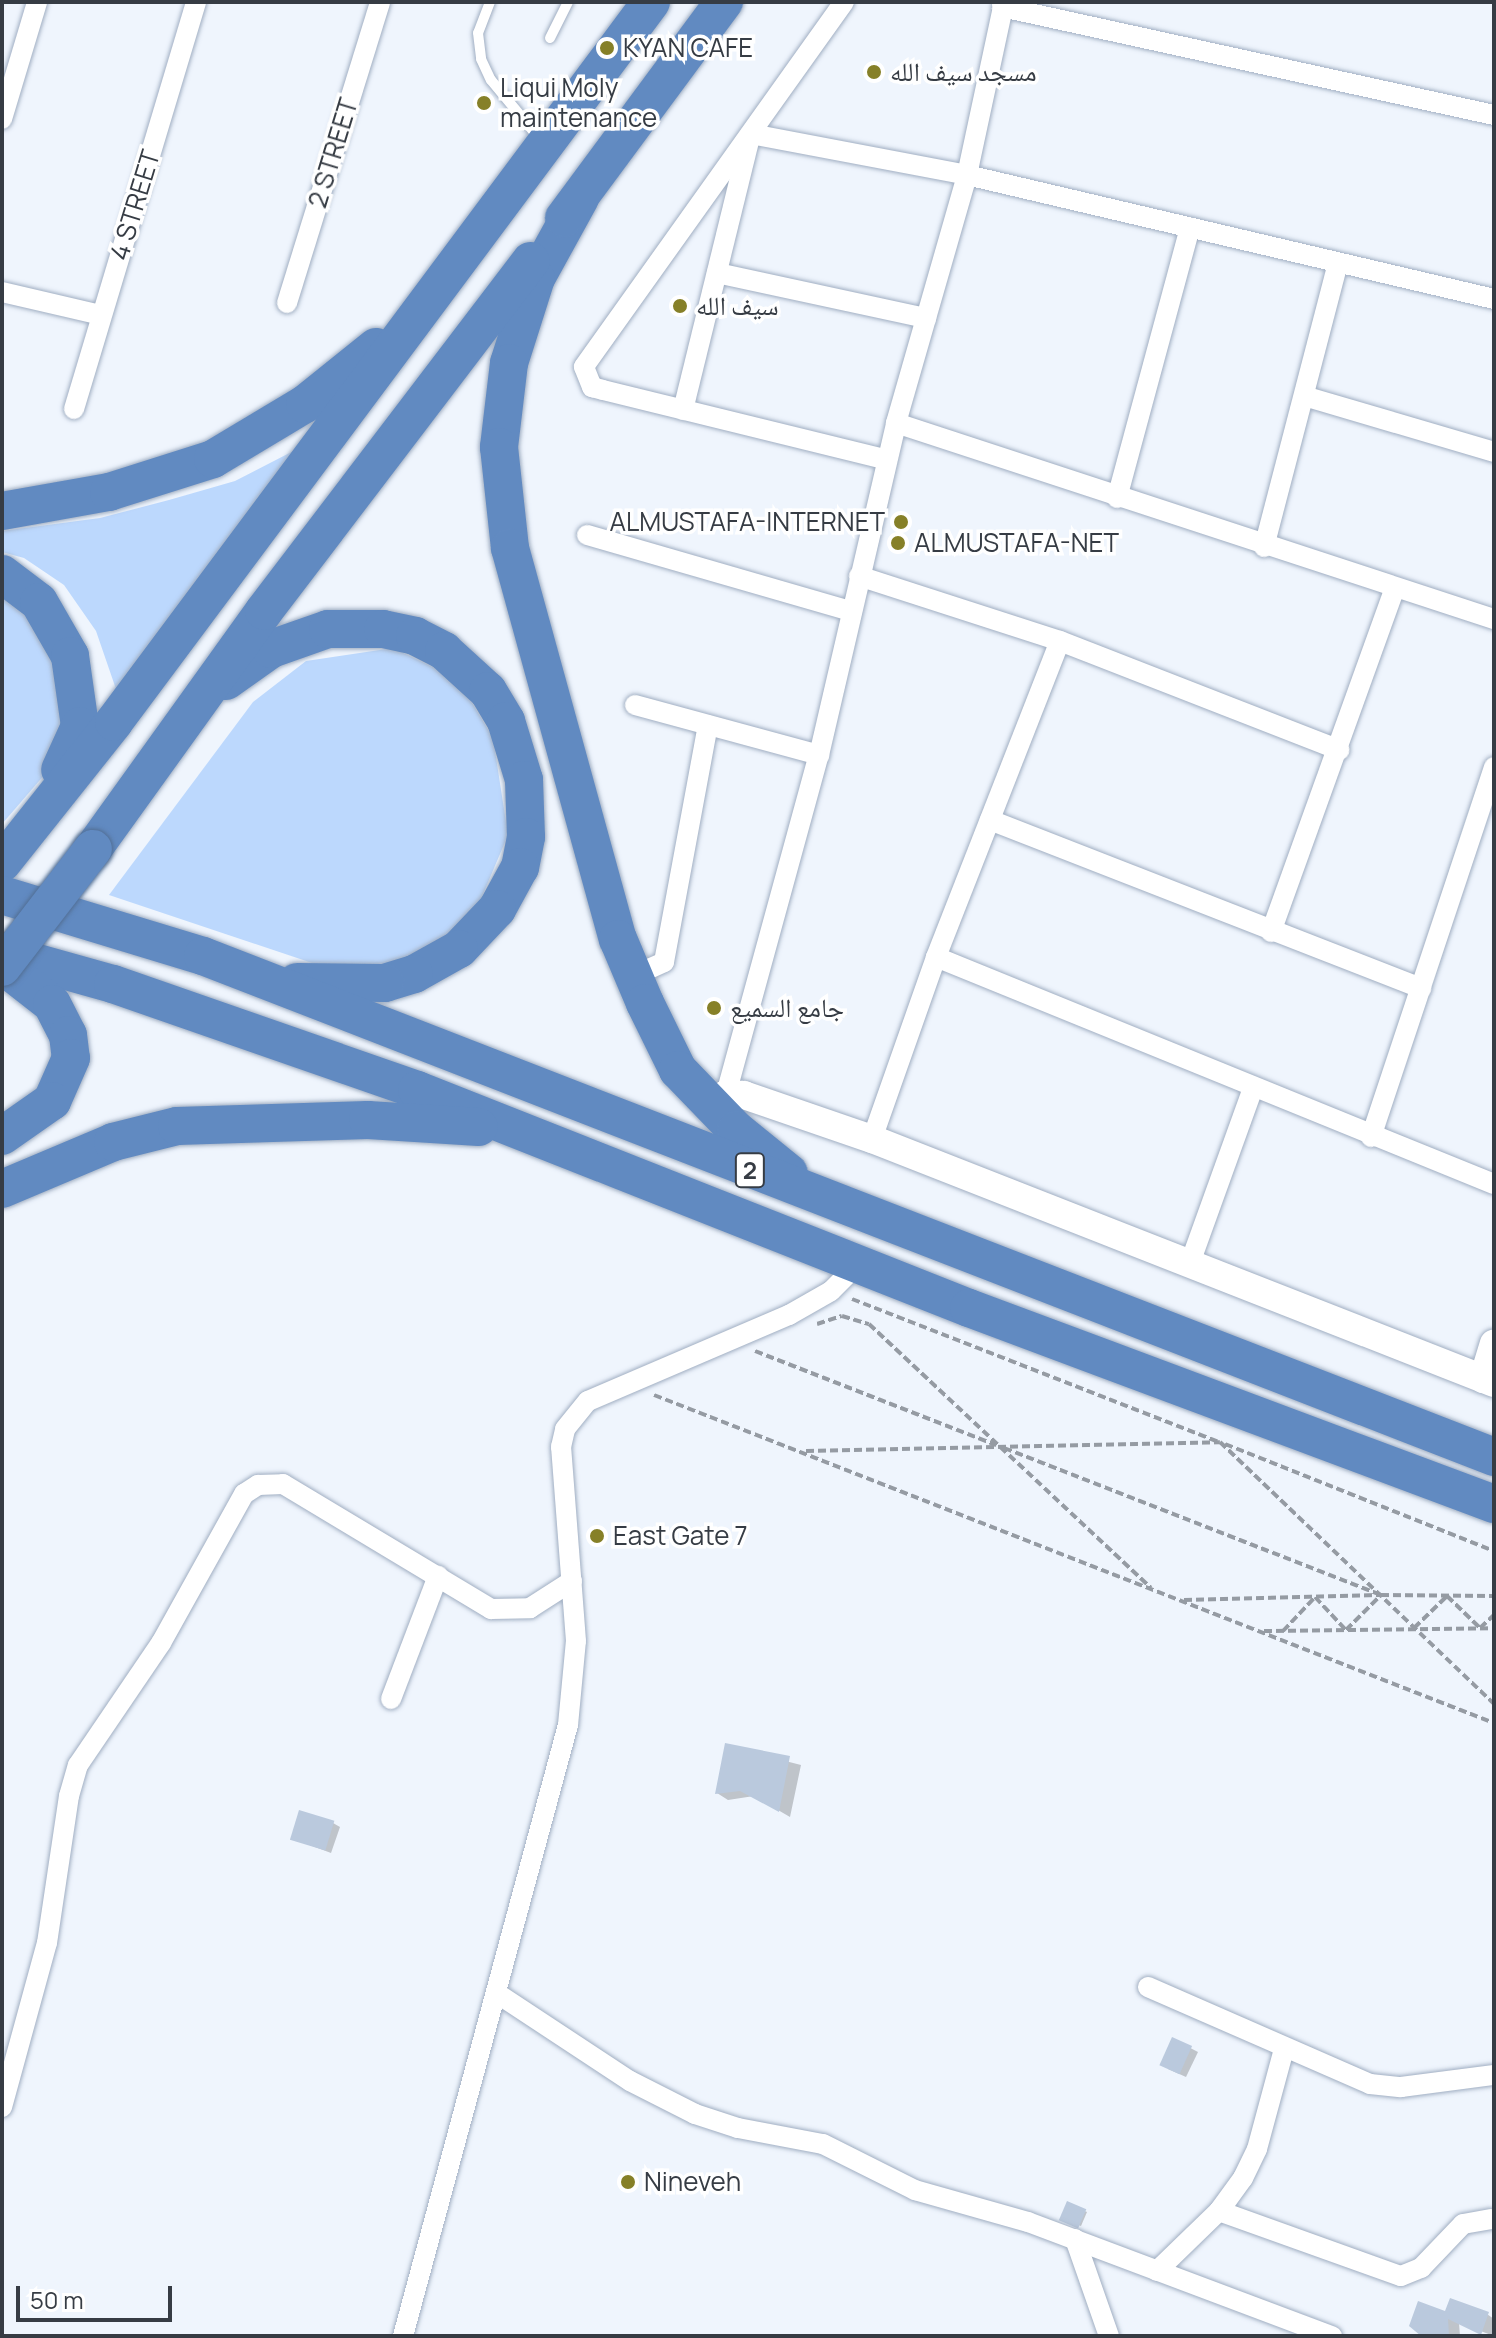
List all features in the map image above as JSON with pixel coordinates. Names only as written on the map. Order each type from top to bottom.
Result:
[{"type":"highway","points":[[2,863],[114,722],[651,2]]},
{"type":"highway","points":[[2,1136],[52,1101],[71,1058],[68,1035],[52,1004],[2,966],[93,849],[194,709],[724,2]]},
{"type":"highway","points":[[580,198],[536,278],[509,363],[499,447],[501,498],[523,599],[618,939],[678,1070],[718,1099],[779,1165],[873,1217]]},
{"type":"highway","points":[[2,511],[160,478],[260,434],[358,363],[452,267]]},
{"type":"highway","points":[[2,574],[39,602],[56,626],[78,692],[80,726],[35,819]]},
{"type":"highway","points":[[194,709],[244,667],[301,636],[352,627],[415,636],[454,659],[488,691],[516,750],[527,810],[526,837],[510,890],[480,930],[439,963],[399,979],[357,986],[290,981],[203,956]]},
{"type":"highway","name":"2","points":[[2,895],[203,956],[1494,1457]]},
{"type":"highway","name":"2","points":[[2,953],[113,984],[417,1090],[861,1261],[969,1308],[1494,1504]]},
{"type":"highway","points":[[2,1189],[113,1142],[214,1122],[455,1123],[547,1142]]},
{"type":"street","points":[[2,119],[37,2]]},
{"type":"street","name":"4 STREET","points":[[74,409],[196,2]]},
{"type":"street","name":"2 STREET","points":[[287,303],[380,2]]},
{"type":"street","points":[[844,2],[584,367],[592,387],[887,460]]},
{"type":"street","points":[[1494,115],[1003,4],[967,175],[896,423],[819,755],[718,1099],[872,1139],[1488,1381],[1494,1344]]},
{"type":"street","points":[[751,134],[967,175],[1494,299]]},
{"type":"street","points":[[683,410],[751,134]]},
{"type":"street","points":[[1117,498],[1190,228]]},
{"type":"street","points":[[1264,547],[1338,263]]},
{"type":"street","points":[[717,273],[926,318]]},
{"type":"street","points":[[2,292],[101,315]]},
{"type":"street","points":[[1304,396],[1494,452]]},
{"type":"street","points":[[896,423],[1264,547],[1494,619]]},
{"type":"street","points":[[587,535],[850,611]]},
{"type":"street","points":[[859,576],[1060,641],[1339,750]]},
{"type":"street","points":[[1271,932],[1395,588]]},
{"type":"street","points":[[872,1139],[936,957],[1060,641]]},
{"type":"street","points":[[635,705],[819,755]]},
{"type":"street","points":[[633,976],[664,962],[708,725]]},
{"type":"street","points":[[1371,1137],[1494,767]]},
{"type":"street","points":[[990,820],[1421,988]]},
{"type":"street","points":[[936,957],[1371,1137],[1494,1184]]},
{"type":"street","points":[[1190,1263],[1253,1088]]},
{"type":"street","points":[[403,2336],[498,1994],[568,1725],[576,1655],[561,1447],[574,1413],[588,1401],[789,1315],[831,1291],[861,1261]]},
{"type":"street","points":[[2,2107],[51,1928],[69,1796],[78,1765],[161,1643],[244,1494],[258,1485],[283,1484],[482,1605],[510,1612],[539,1604],[572,1581]]},
{"type":"street","points":[[391,1699],[438,1576]]},
{"type":"street","points":[[1148,1987],[1284,2049],[1383,2087],[1494,2075]]},
{"type":"street","points":[[498,1994],[630,2081],[695,2114],[738,2128],[812,2140],[915,2190],[1075,2239],[1332,2336]]},
{"type":"street","points":[[1157,2271],[1219,2211],[1257,2149],[1284,2049]]},
{"type":"street","points":[[1219,2211],[1401,2276],[1421,2268],[1463,2224],[1491,2219]]},
{"type":"street","points":[[1075,2239],[1109,2336]]},
{"type":"lane","points":[[490,2],[478,33],[481,59],[491,80],[545,146]]},
{"type":"lane","points":[[550,38],[568,2]]},
{"type":"path","points":[[831,1291],[1494,1551]]},
{"type":"path","points":[[806,1329],[842,1316],[861,1319],[1151,1588]]},
{"type":"path","points":[[766,1345],[752,1350],[1381,1595]]},
{"type":"path","points":[[650,1389],[800,1451],[1494,1723]]},
{"type":"path","points":[[800,1451],[1220,1442],[1381,1595],[1412,1629],[1494,1704]]},
{"type":"path","points":[[1346,1630],[1381,1595]]},
{"type":"path","points":[[1182,1600],[1381,1595],[1494,1596]]},
{"type":"path","points":[[1447,1596],[1480,1628]]},
{"type":"path","points":[[1412,1629],[1447,1596]]},
{"type":"path","points":[[1315,1597],[1346,1630]]},
{"type":"path","points":[[1283,1631],[1315,1597]]},
{"type":"path","points":[[1480,1628],[1494,1615]]},
{"type":"path","points":[[1259,1631],[1494,1628]]},
{"type":"shaded area","points":[[305,445],[117,692],[96,631],[64,585],[24,558],[2,552],[2,531],[100,518],[169,500],[235,481]]},
{"type":"shaded area","points":[[2,585],[31,602],[75,707],[46,773],[2,824]]},
{"type":"shaded area","points":[[393,648],[458,679],[493,738],[508,835],[475,913],[416,960],[330,969],[109,895],[253,702],[306,661]]},
{"type":"building","points":[[725,1743],[790,1756],[779,1812],[740,1791],[715,1794]]},
{"type":"building","points":[[299,1810],[334,1821],[325,1850],[290,1840]]},
{"type":"building","points":[[1172,2037],[1192,2046],[1179,2074],[1159,2065]]},
{"type":"building","points":[[1067,2201],[1086,2209],[1078,2229],[1059,2220]]},
{"type":"building","points":[[1450,2298],[1489,2312],[1481,2335],[1448,2319],[1449,2336],[1421,2336],[1409,2326],[1418,2301],[1445,2311]]},
{"type":"place","name":"KYAN CAFE","points":[[607,48]]},
{"type":"place","name":"مسجد سيف الله","points":[[874,72]]},
{"type":"place","name":"Liqui Moly maintenance","points":[[484,103]]},
{"type":"place","name":"سيف الله","points":[[680,306]]},
{"type":"place","name":"ALMUSTAFA-INTERNET","points":[[901,522]]},
{"type":"place","name":"ALMUSTAFA-NET","points":[[898,543]]},
{"type":"place","name":"جامع السميع","points":[[714,1008]]},
{"type":"place","name":"East Gate 7","points":[[597,1536]]},
{"type":"place","name":"Nineveh","points":[[628,2182]]}]
